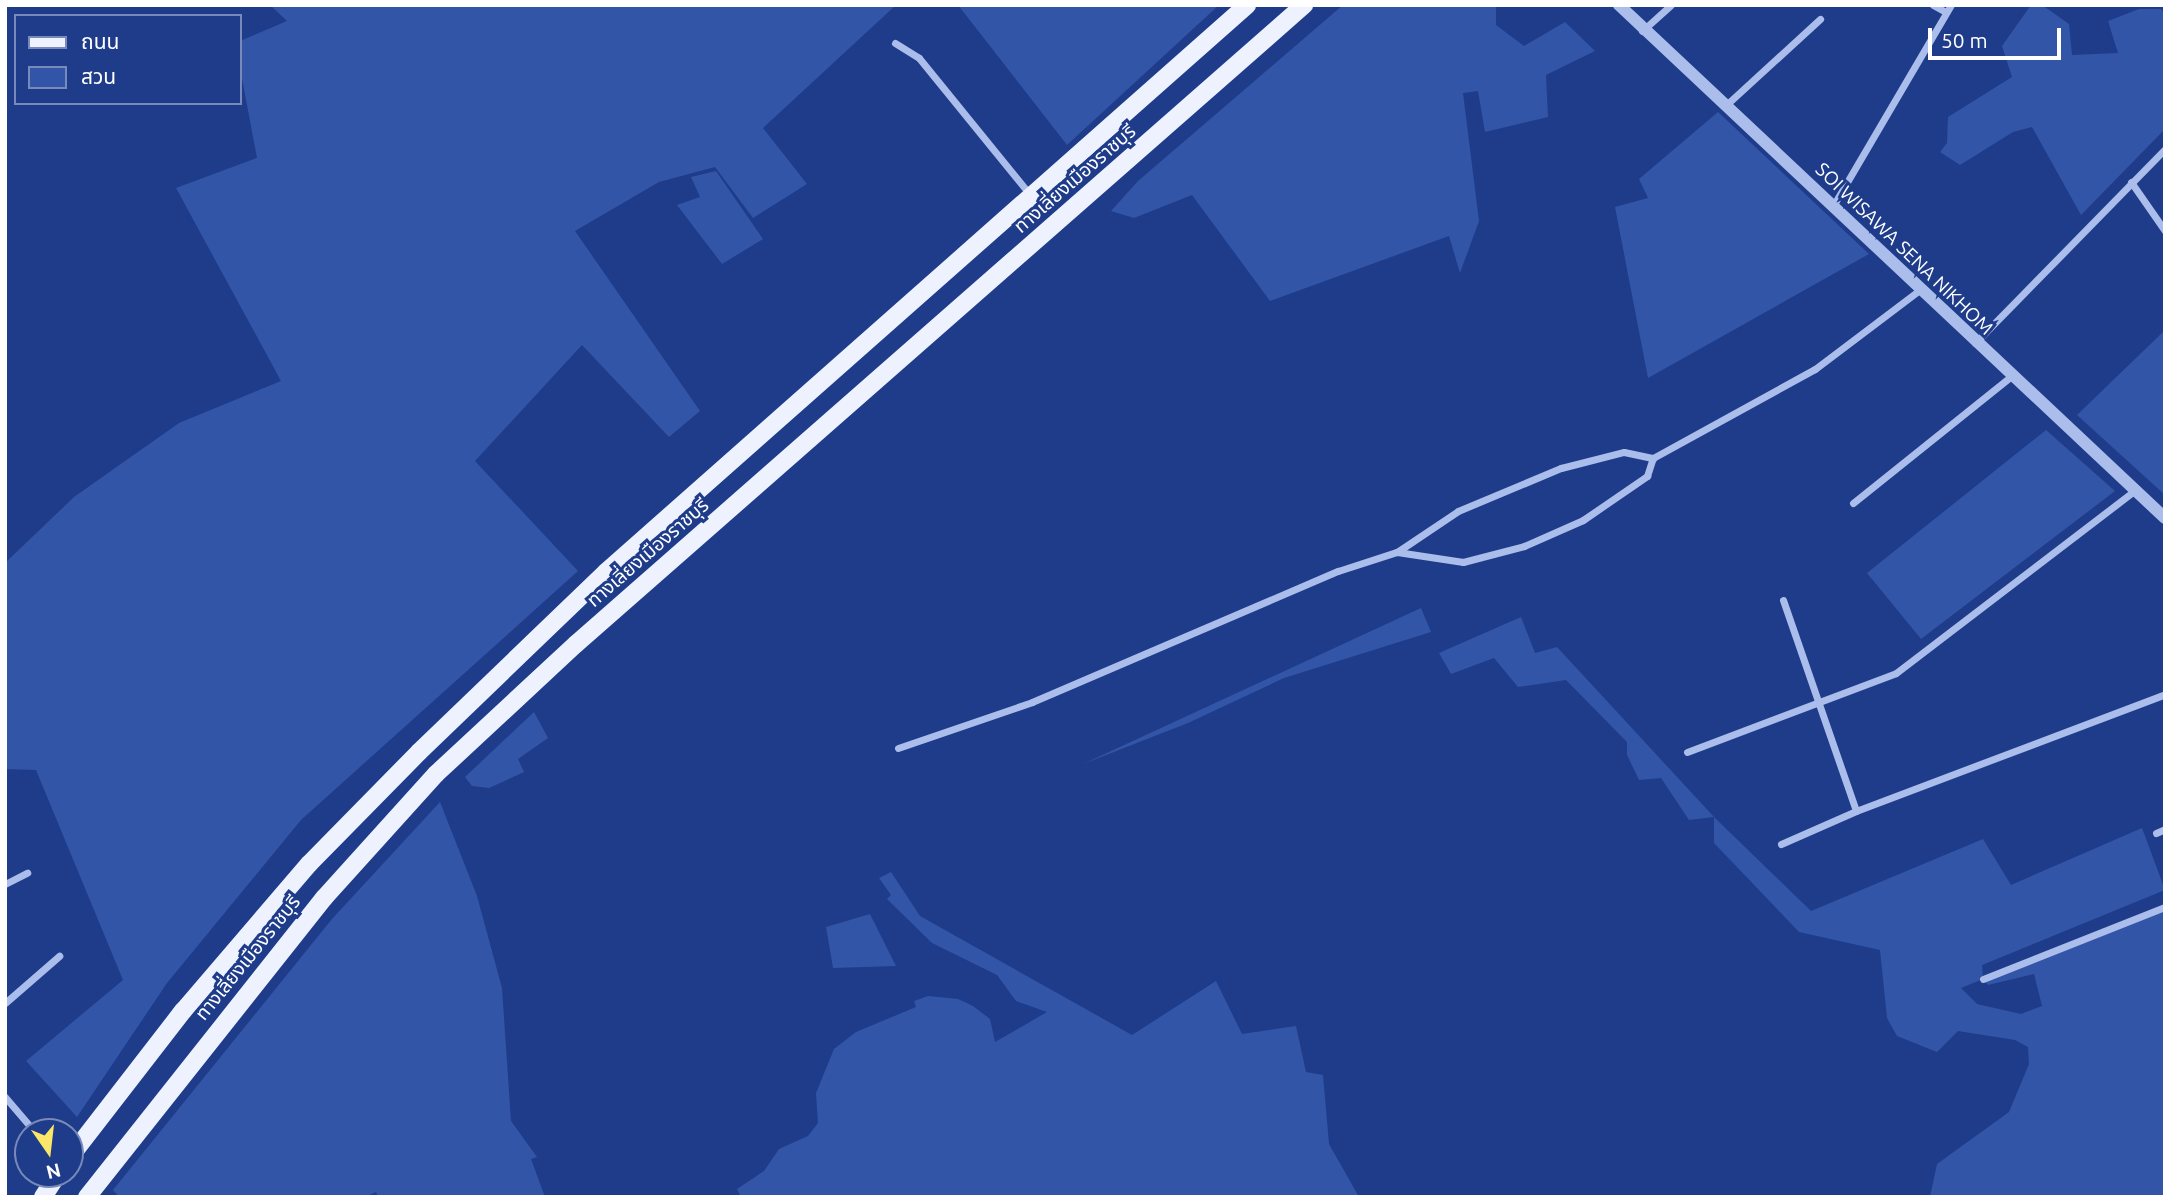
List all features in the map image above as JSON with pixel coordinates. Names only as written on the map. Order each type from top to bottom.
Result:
[{"type":"main road","name":"ทางเลี่ยงเมืองราชบุรี","points":[[84,1139],[183,1011],[309,864],[555,622],[1247,5]]},
{"type":"main road","name":"ทางเลี่ยงเมืองราชบุรี","points":[[87,1197],[324,898],[436,774],[576,644],[1304,5]]},
{"type":"main road","points":[[555,622],[576,644]]},
{"type":"street","name":"SOI WISAWA SENA NIKHOM","points":[[1619,5],[1642,32],[1833,206],[1918,291],[2165,519]]},
{"type":"street","points":[[1642,32],[1671,5]]},
{"type":"street","points":[[1933,5],[1944,12]]},
{"type":"street","points":[[1833,206],[1939,26],[1944,12],[1951,5]]},
{"type":"street","points":[[1724,106],[1820,19]]},
{"type":"street","points":[[895,43],[919,58],[1032,197]]},
{"type":"street","points":[[1974,343],[2165,149]]},
{"type":"street","points":[[2131,182],[2165,231]]},
{"type":"street","points":[[898,748],[1032,702],[1338,571],[1396,552],[1458,511],[1561,468],[1624,452],[1653,458],[1815,369],[1918,291]]},
{"type":"street","points":[[1853,503],[2010,376]]},
{"type":"street","points":[[1396,552],[1463,562],[1524,546],[1583,520],[1647,476],[1653,458]]},
{"type":"street","points":[[1688,752],[1896,673],[2134,491]]},
{"type":"street","points":[[1783,600],[1856,811]]},
{"type":"street","points":[[1781,844],[1856,811],[2165,694]]},
{"type":"street","points":[[2156,833],[2165,829]]},
{"type":"street","points":[[5,884],[27,873]]},
{"type":"street","points":[[1983,979],[2165,907]]},
{"type":"street","points":[[5,1003],[59,956]]},
{"type":"street","points":[[5,1097],[23,1118]]},
{"type":"green space","points":[[270,5],[896,5],[763,128],[807,184],[753,218],[715,167],[659,182],[575,231],[700,411],[669,437],[582,345],[475,461],[578,571],[301,820],[167,983],[77,1117],[26,1061],[123,980],[36,770],[5,769],[5,563],[74,497],[179,423],[281,381],[176,188],[257,158],[242,79],[242,40],[287,21]]},
{"type":"green space","points":[[958,5],[1219,5],[1067,145]]},
{"type":"green space","points":[[1343,5],[1496,5],[1496,25],[1524,46],[1565,22],[1595,51],[1546,75],[1548,117],[1485,132],[1478,91],[1463,93],[1479,221],[1460,273],[1449,236],[1270,301],[1192,195],[1134,218],[1111,211],[1138,181]]},
{"type":"green space","points":[[2031,5],[2042,5],[2069,24],[2072,55],[2118,53],[2108,21],[2139,9],[2161,9],[2165,14],[2165,129],[2081,215],[2032,127],[2013,132],[1960,165],[1940,152],[1947,143],[1948,117],[2012,77],[2002,46]]},
{"type":"green space","points":[[1718,112],[1869,254],[1648,378],[1615,207],[1648,198],[1639,179]]},
{"type":"green space","points":[[716,171],[763,239],[722,264],[677,205],[700,197],[691,177]]},
{"type":"green space","points":[[2165,330],[2165,495],[2077,415]]},
{"type":"green space","points":[[2046,430],[2115,491],[1921,639],[1867,573]]},
{"type":"green space","points":[[1421,608],[1431,632],[1284,678],[1188,723],[1083,764]]},
{"type":"green space","points":[[1521,617],[1535,653],[1557,647],[1714,817],[1689,820],[1661,778],[1639,780],[1627,755],[1627,742],[1566,680],[1518,687],[1494,658],[1451,674],[1439,653]]},
{"type":"green space","points":[[534,712],[548,738],[518,759],[524,772],[489,788],[472,786],[465,777]]},
{"type":"green space","points":[[440,802],[477,896],[502,988],[511,1121],[537,1157],[531,1159],[545,1197],[378,1197],[376,1192],[365,1197],[119,1197],[113,1190],[332,919]]},
{"type":"green space","points":[[1714,817],[1811,911],[1983,839],[2011,885],[2142,828],[2165,890],[1982,965],[1983,978],[2165,908],[2165,1197],[1930,1197],[1937,1164],[2009,1112],[2029,1064],[2028,1047],[2015,1040],[1958,1031],[1937,1052],[1897,1036],[1887,1018],[1880,950],[1799,932],[1714,843]],"holes":[[[2034,974],[2042,1006],[2021,1014],[1977,1004],[1961,988],[1983,979],[1988,985]]]},
{"type":"green space","points":[[891,872],[920,916],[1132,1035],[1216,981],[1242,1034],[1296,1026],[1306,1072],[1323,1075],[1329,1144],[1359,1197],[741,1197],[737,1189],[764,1171],[779,1149],[808,1136],[818,1123],[816,1093],[834,1049],[856,1032],[916,1007],[914,1001],[928,996],[958,999],[973,1006],[990,1019],[995,1042],[1047,1012],[1016,1001],[997,975],[932,943],[887,899],[891,895],[879,878]]},
{"type":"green space","points":[[870,914],[896,966],[833,968],[826,927]]}]
